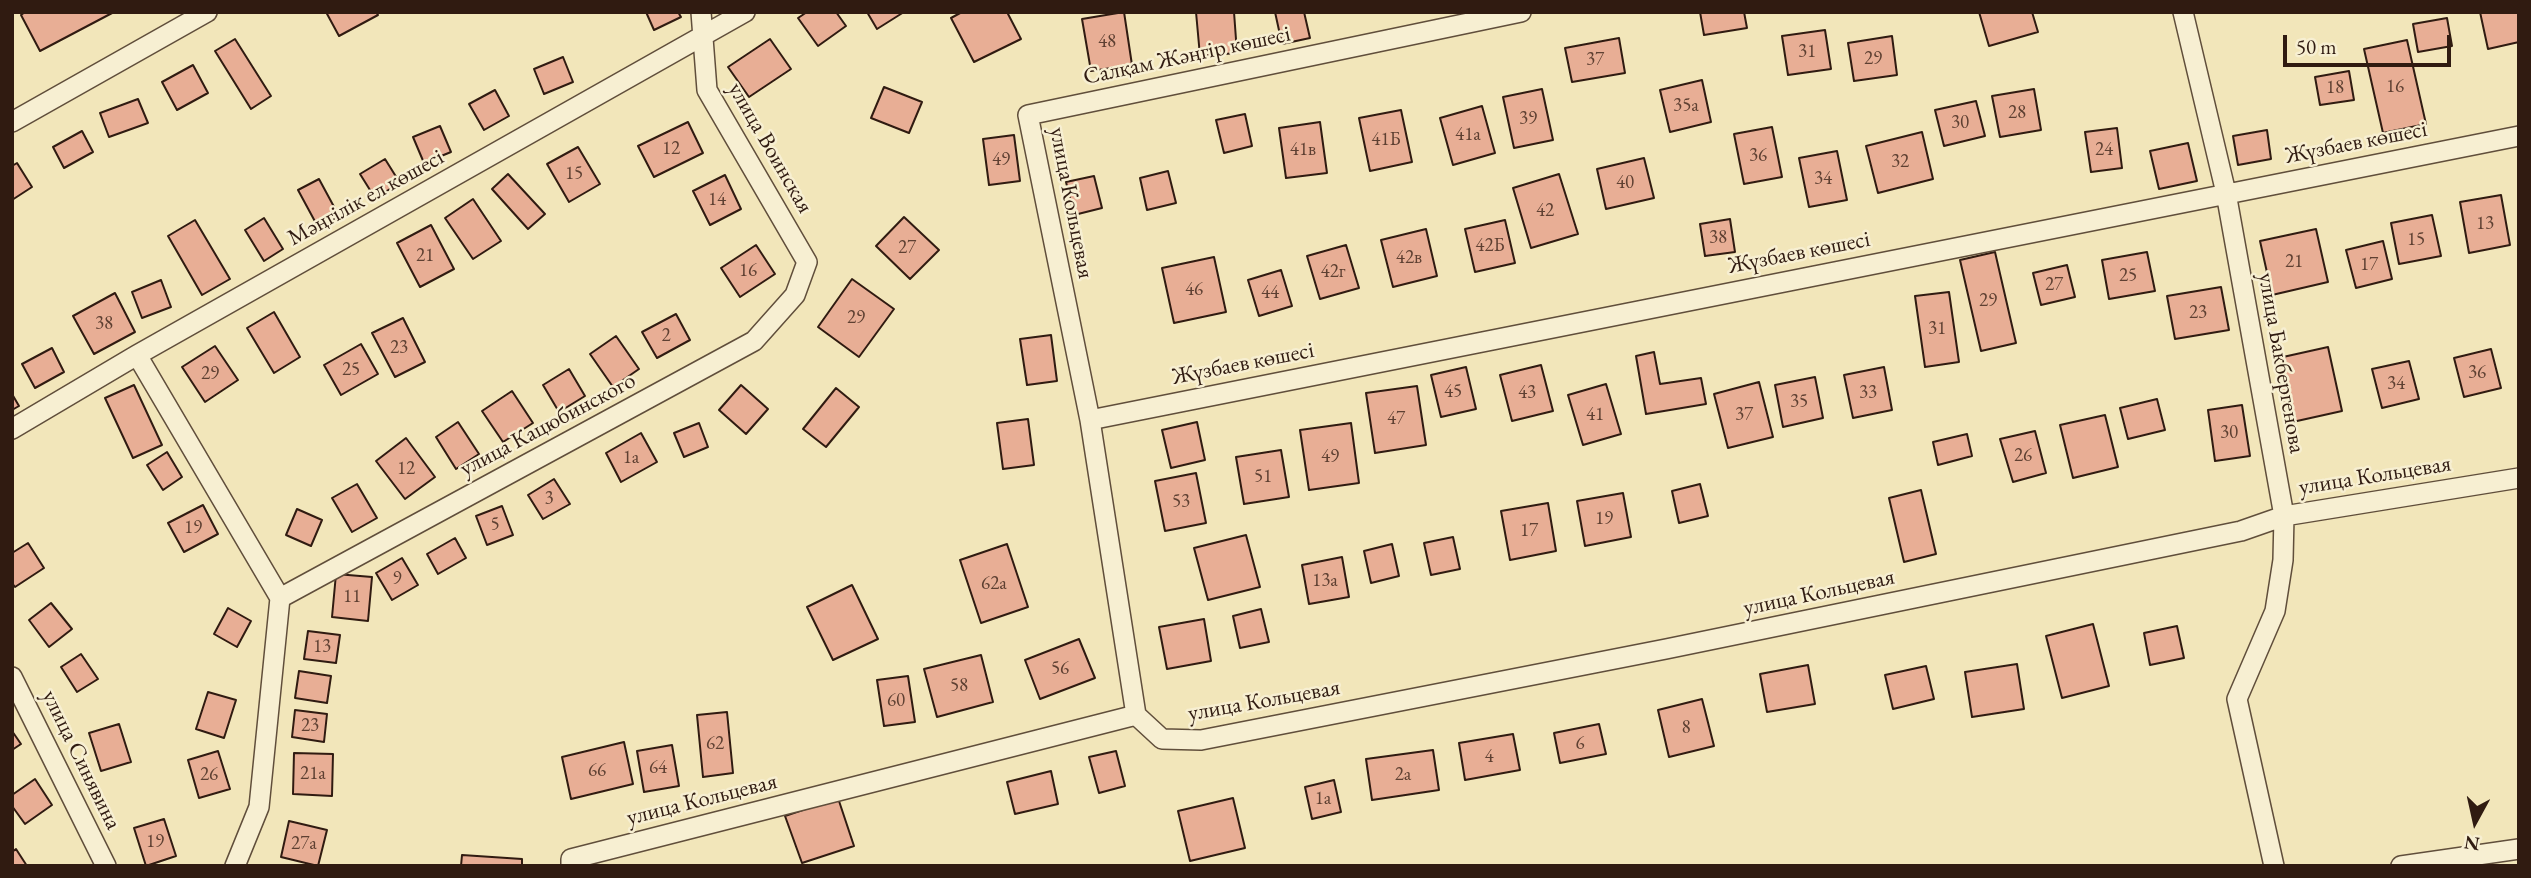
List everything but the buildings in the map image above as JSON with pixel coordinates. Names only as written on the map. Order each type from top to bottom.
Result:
[{"type":"street","points":[[12,122],[207,12]]},
{"type":"street","name":"улица Воинская","points":[[701,12],[707,90],[807,262]]},
{"type":"street","name":"Мәңгілік ел көшесі","points":[[12,429],[137,355],[746,12]]},
{"type":"street","name":"Салқам Жәңгір көшесі","points":[[1028,114],[1521,12]]},
{"type":"street","name":"улица Бакбергенова","points":[[2183,12],[2226,192],[2284,516],[2283,560],[2274,611],[2237,699],[2274,866]]},
{"type":"street","name":"улица Кольцевая","points":[[1028,114],[1090,420],[1136,715],[1162,738],[1201,740],[1652,652],[2241,531],[2284,516],[2519,478]]},
{"type":"street","name":"Жүзбаев көшесі","points":[[1090,420],[2226,192],[2519,136]]},
{"type":"street","name":"улица Кацюбинского","points":[[280,598],[754,341],[795,295],[807,262]]},
{"type":"street","points":[[137,355],[280,598],[259,807],[235,866]]},
{"type":"street","name":"улица Синявина","points":[[12,677],[106,866]]},
{"type":"street","name":"улица Кольцевая","points":[[571,866],[570,859],[1136,715]]},
{"type":"street","points":[[2401,866],[2519,849]]}]
